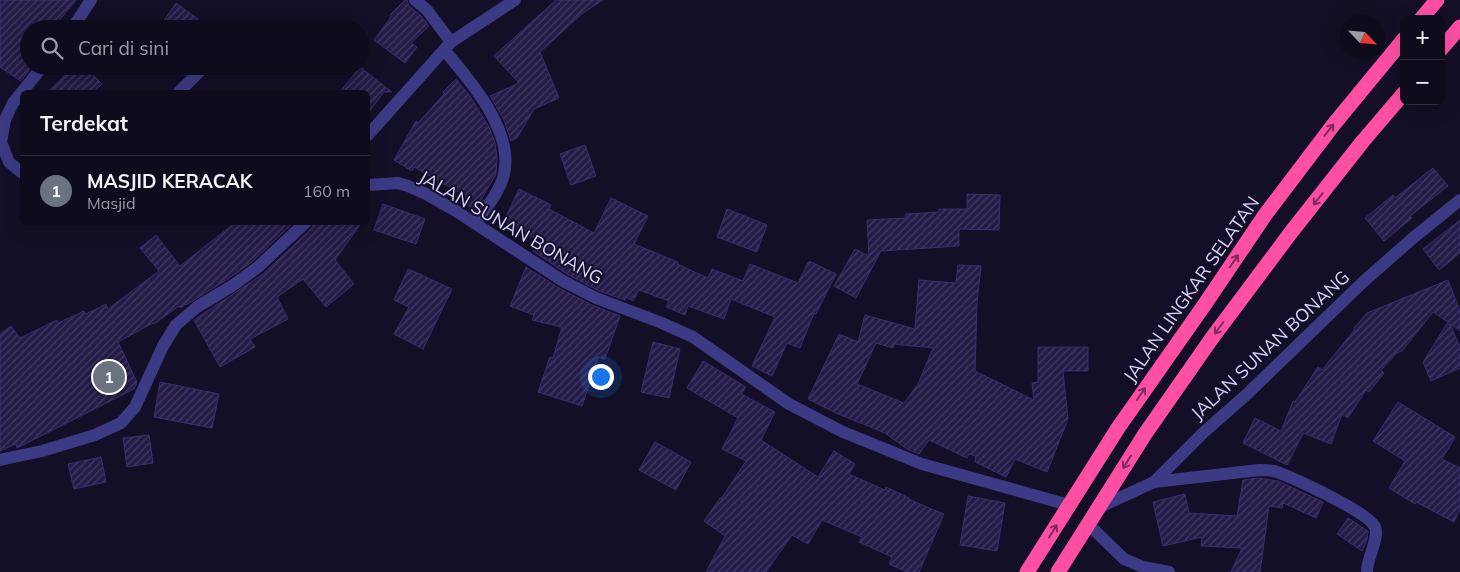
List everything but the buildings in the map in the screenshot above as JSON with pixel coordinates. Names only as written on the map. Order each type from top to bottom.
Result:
[{"type":"highway","points":[[1424,15],[1437,0]]},
{"type":"highway","points":[[1445,44],[1460,27]]},
{"type":"highway","name":"JALAN LINGKAR SELATAN","points":[[1027,572],[1118,428],[1205,304],[1265,214],[1334,124],[1400,44]]},
{"type":"highway","points":[[1058,572],[1145,434],[1212,338],[1292,231],[1400,98]]},
{"type":"street","points":[[78,20],[91,0]]},
{"type":"street","points":[[415,0],[427,10],[447,46],[486,104],[501,136],[506,165],[504,175],[500,186],[475,223]]},
{"type":"street","points":[[370,133],[447,46],[516,0]]},
{"type":"street","points":[[23,90],[35,75]]},
{"type":"street","points":[[181,90],[196,75]]},
{"type":"street","points":[[20,94],[13,103],[5,120],[0,142],[9,162],[20,171]]},
{"type":"street","name":"JALAN SUNAN BONANG","points":[[370,185],[386,183],[408,186],[426,194],[475,223],[563,281],[596,298],[662,322],[693,337],[789,404],[820,421],[922,464],[1069,505]]},
{"type":"street","name":"JALAN SUNAN BONANG","points":[[1100,506],[1154,482],[1202,433],[1246,395],[1362,282],[1412,238],[1460,200]]},
{"type":"street","points":[[0,460],[42,451],[95,435],[121,423],[136,407],[163,346],[176,326],[197,308],[258,267],[303,225]]},
{"type":"street","points":[[1154,482],[1259,470],[1273,471],[1286,476],[1344,503],[1367,517],[1376,528],[1377,534],[1369,556],[1367,572]]},
{"type":"street","points":[[1088,524],[1118,554],[1131,563],[1169,572]]},
{"type":"place","name":"MASJID KERACAK","points":[[109,377]]}]
